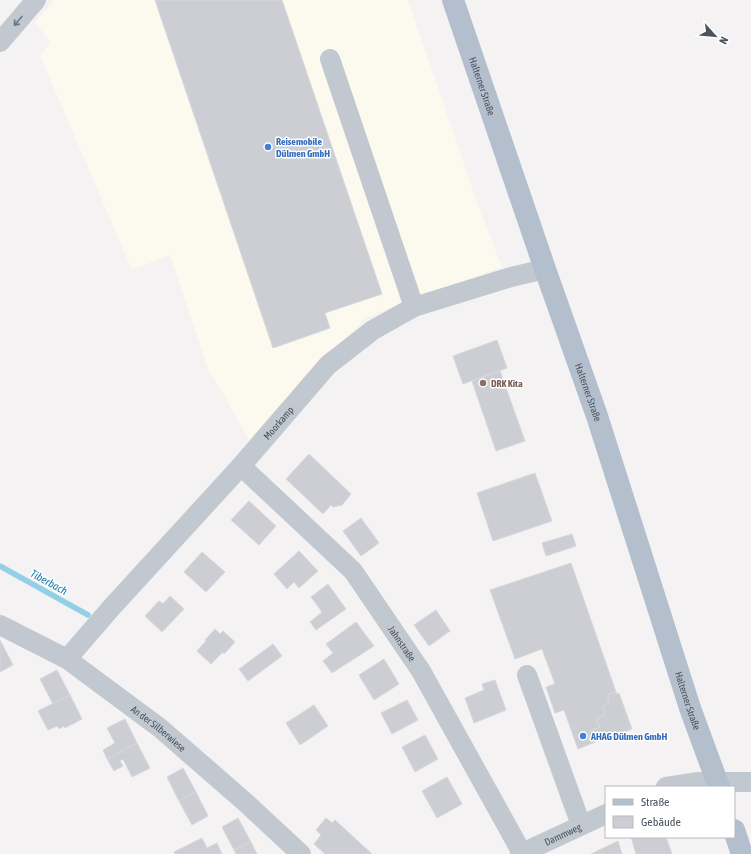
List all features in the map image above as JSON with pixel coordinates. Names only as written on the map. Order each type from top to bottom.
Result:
[{"type":"main road","name":"Halterner Straße","points":[[452,0],[544,269],[597,416],[690,708],[718,785]]},
{"type":"main road","points":[[735,833],[742,854]]},
{"type":"street","points":[[0,42],[36,0]]},
{"type":"street","points":[[330,59],[414,307]]},
{"type":"street","name":"Moorkamp","points":[[67,659],[111,608],[241,466],[328,365],[373,330],[414,307],[511,277],[544,269]]},
{"type":"street","name":"Jahnstraße","points":[[241,466],[353,571],[421,670],[521,854]]},
{"type":"street","name":"An der Silberwiese","points":[[0,626],[67,659],[160,728],[301,854]]},
{"type":"street","points":[[527,675],[581,825]]},
{"type":"street","points":[[673,786],[699,782],[718,785],[751,782]]},
{"type":"street","name":"Dammweg","points":[[521,854],[605,814]]},
{"type":"shaded area","points":[[54,0],[408,0],[479,208],[502,267],[411,299],[366,318],[288,397],[249,440],[209,372],[170,255],[132,270],[40,56],[50,42],[35,22]]},
{"type":"building","name":"Reisemobile Dülmen GmbH","points":[[155,0],[282,0],[382,294],[325,313],[330,328],[273,348]]},
{"type":"building","points":[[497,340],[507,368],[463,384],[453,356]]},
{"type":"building","points":[[500,371],[525,441],[496,451],[472,381]]},
{"type":"building","points":[[309,454],[351,494],[342,505],[333,507],[331,505],[323,514],[286,479]]},
{"type":"building","points":[[535,473],[552,521],[493,541],[477,493]]},
{"type":"building","points":[[249,501],[276,526],[259,545],[231,520]]},
{"type":"building","points":[[361,518],[379,543],[361,556],[343,531]]},
{"type":"building","points":[[572,534],[576,546],[546,556],[542,543]]},
{"type":"building","points":[[299,551],[318,571],[299,588],[294,582],[287,589],[274,574]]},
{"type":"building","points":[[202,552],[225,572],[206,592],[184,572]]},
{"type":"building","points":[[571,563],[616,692],[607,695],[609,699],[606,705],[602,707],[605,715],[596,719],[600,727],[591,730],[595,742],[578,749],[564,710],[555,713],[546,687],[555,684],[542,649],[515,659],[490,590]]},
{"type":"building","points":[[328,584],[346,609],[316,630],[310,622],[322,612],[311,597]]},
{"type":"building","points":[[170,596],[184,609],[162,632],[145,616],[159,601],[163,604]]},
{"type":"building","points":[[436,610],[450,631],[429,646],[414,625]]},
{"type":"building","points":[[356,622],[374,646],[332,673],[323,661],[333,653],[326,644]]},
{"type":"building","points":[[215,629],[220,634],[223,631],[235,642],[224,654],[223,652],[211,664],[197,651]]},
{"type":"building","points":[[0,640],[13,665],[0,672]]},
{"type":"building","points":[[273,644],[282,656],[248,681],[239,669]]},
{"type":"building","points":[[384,659],[399,684],[374,700],[359,675]]},
{"type":"building","points":[[57,670],[70,695],[53,704],[40,679]]},
{"type":"building","points":[[495,680],[506,710],[474,723],[465,698],[484,690],[482,684]]},
{"type":"building","points":[[616,692],[617,694],[619,693],[632,729],[595,742],[591,730],[600,727],[596,719],[605,715],[602,707],[606,705],[609,699],[607,695]]},
{"type":"building","points":[[70,695],[82,719],[65,728],[64,726],[59,729],[57,726],[48,730],[38,711]]},
{"type":"building","points":[[407,700],[418,720],[392,734],[381,713]]},
{"type":"building","points":[[314,705],[328,726],[300,745],[286,723]]},
{"type":"building","points":[[125,719],[137,743],[107,759],[103,750],[115,743],[107,728]]},
{"type":"building","points":[[425,735],[438,759],[415,772],[402,747]]},
{"type":"building","points":[[137,743],[150,768],[132,777],[123,759],[120,761],[123,766],[114,771],[107,759]]},
{"type":"building","points":[[183,768],[196,792],[179,801],[167,777]]},
{"type":"building","points":[[447,777],[462,804],[437,818],[422,791]]},
{"type":"building","points":[[196,792],[208,816],[192,825],[179,801]]},
{"type":"building","points":[[238,818],[251,842],[234,850],[222,827]]},
{"type":"building","points":[[326,818],[332,823],[335,820],[372,854],[325,854],[314,844],[321,835],[316,830]]},
{"type":"building","points":[[202,838],[207,848],[217,843],[222,854],[175,854],[174,852]]},
{"type":"building","points":[[631,838],[666,838],[672,854],[636,854]]},
{"type":"building","points":[[618,841],[622,854],[591,854]]},
{"type":"building","points":[[251,842],[257,854],[236,854],[234,850]]},
{"type":"waterway","name":"Tiberbach","points":[[0,566],[88,615]]},
{"type":"place","name":"Reisemobile Dülmen GmbH","points":[[268,147]]},
{"type":"place","name":"DRK Kita","points":[[483,383]]},
{"type":"place","name":"AHAG Dülmen GmbH","points":[[583,736]]}]
